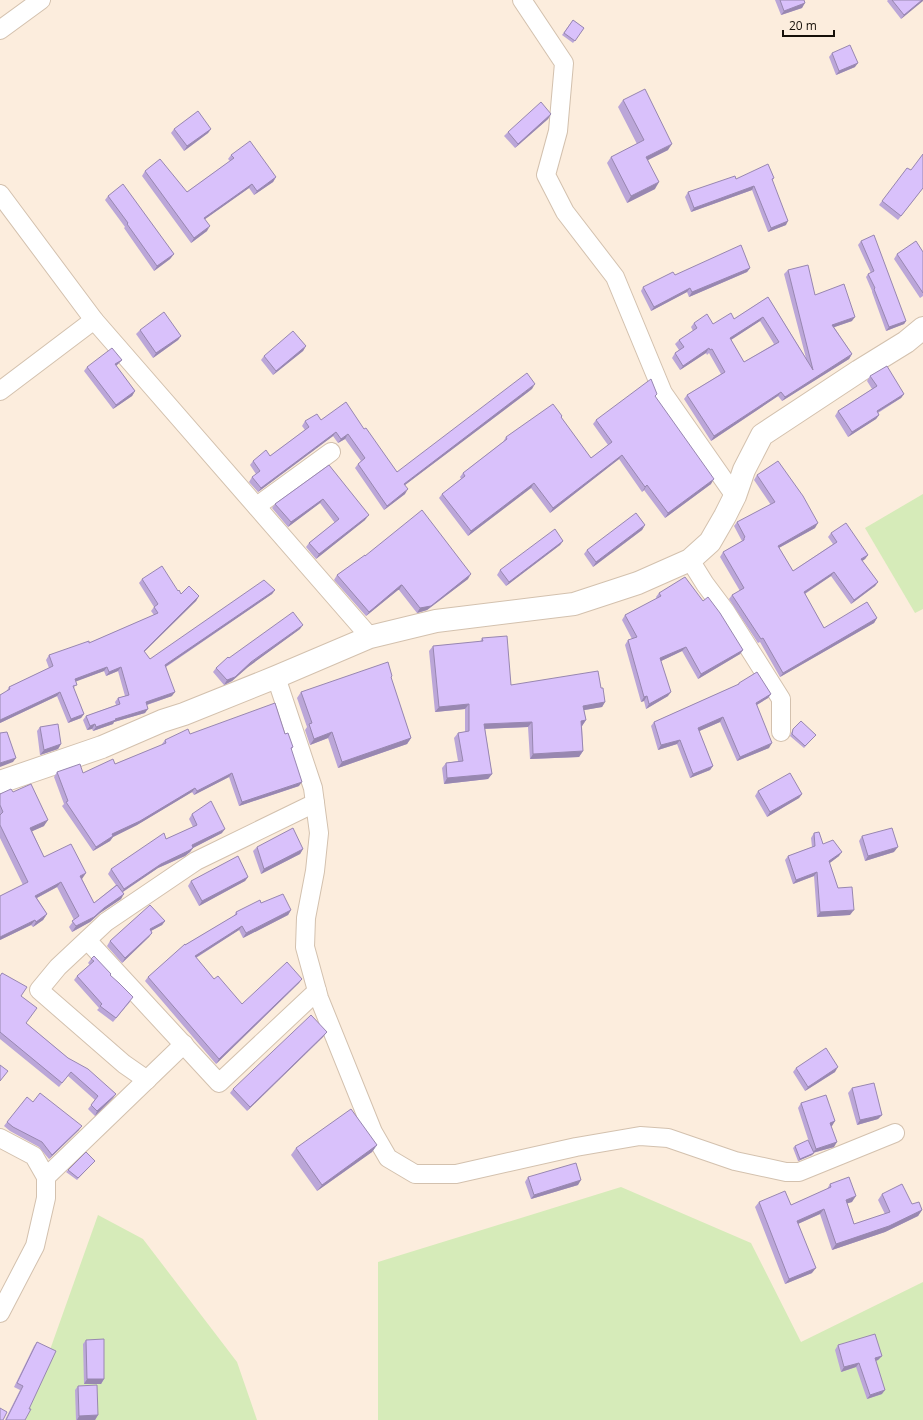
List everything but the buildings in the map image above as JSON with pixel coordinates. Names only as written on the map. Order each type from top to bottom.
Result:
[{"type":"street","points":[[0,30],[41,0]]},
{"type":"street","points":[[522,0],[564,63],[558,131],[546,175],[565,212],[615,277],[662,393],[735,496]]},
{"type":"street","points":[[0,194],[94,320],[370,637]]},
{"type":"street","points":[[0,391],[94,320]]},
{"type":"street","points":[[0,782],[102,747],[162,721],[184,714],[276,677],[370,637],[436,621],[574,604],[638,583],[690,560],[710,542],[725,516],[735,496],[744,470],[762,435],[906,342],[923,328]]},
{"type":"street","points":[[258,507],[261,503],[331,452]]},
{"type":"street","points":[[690,560],[705,584],[726,612],[781,699],[781,732]]},
{"type":"street","points":[[276,677],[313,788],[315,803],[318,833],[315,871],[306,918],[305,947],[317,991],[373,1132],[388,1158],[415,1174],[456,1174],[576,1147],[640,1136],[668,1138],[735,1161],[786,1172],[799,1172],[895,1133]]},
{"type":"street","points":[[146,1080],[124,1064],[39,990],[58,967],[106,922],[196,861],[315,803]]},
{"type":"street","points":[[87,940],[219,1083],[317,991]]},
{"type":"street","points":[[46,1177],[184,1044]]},
{"type":"street","points":[[0,1138],[34,1156],[46,1177],[46,1198],[35,1246],[0,1313]]},
{"type":"green space","points":[[923,494],[923,609],[915,613],[865,528]]},
{"type":"green space","points":[[621,1187],[751,1243],[801,1342],[923,1282],[923,1420],[378,1420],[378,1262]]},
{"type":"green space","points":[[98,1215],[143,1239],[237,1362],[257,1420],[25,1420]]}]
